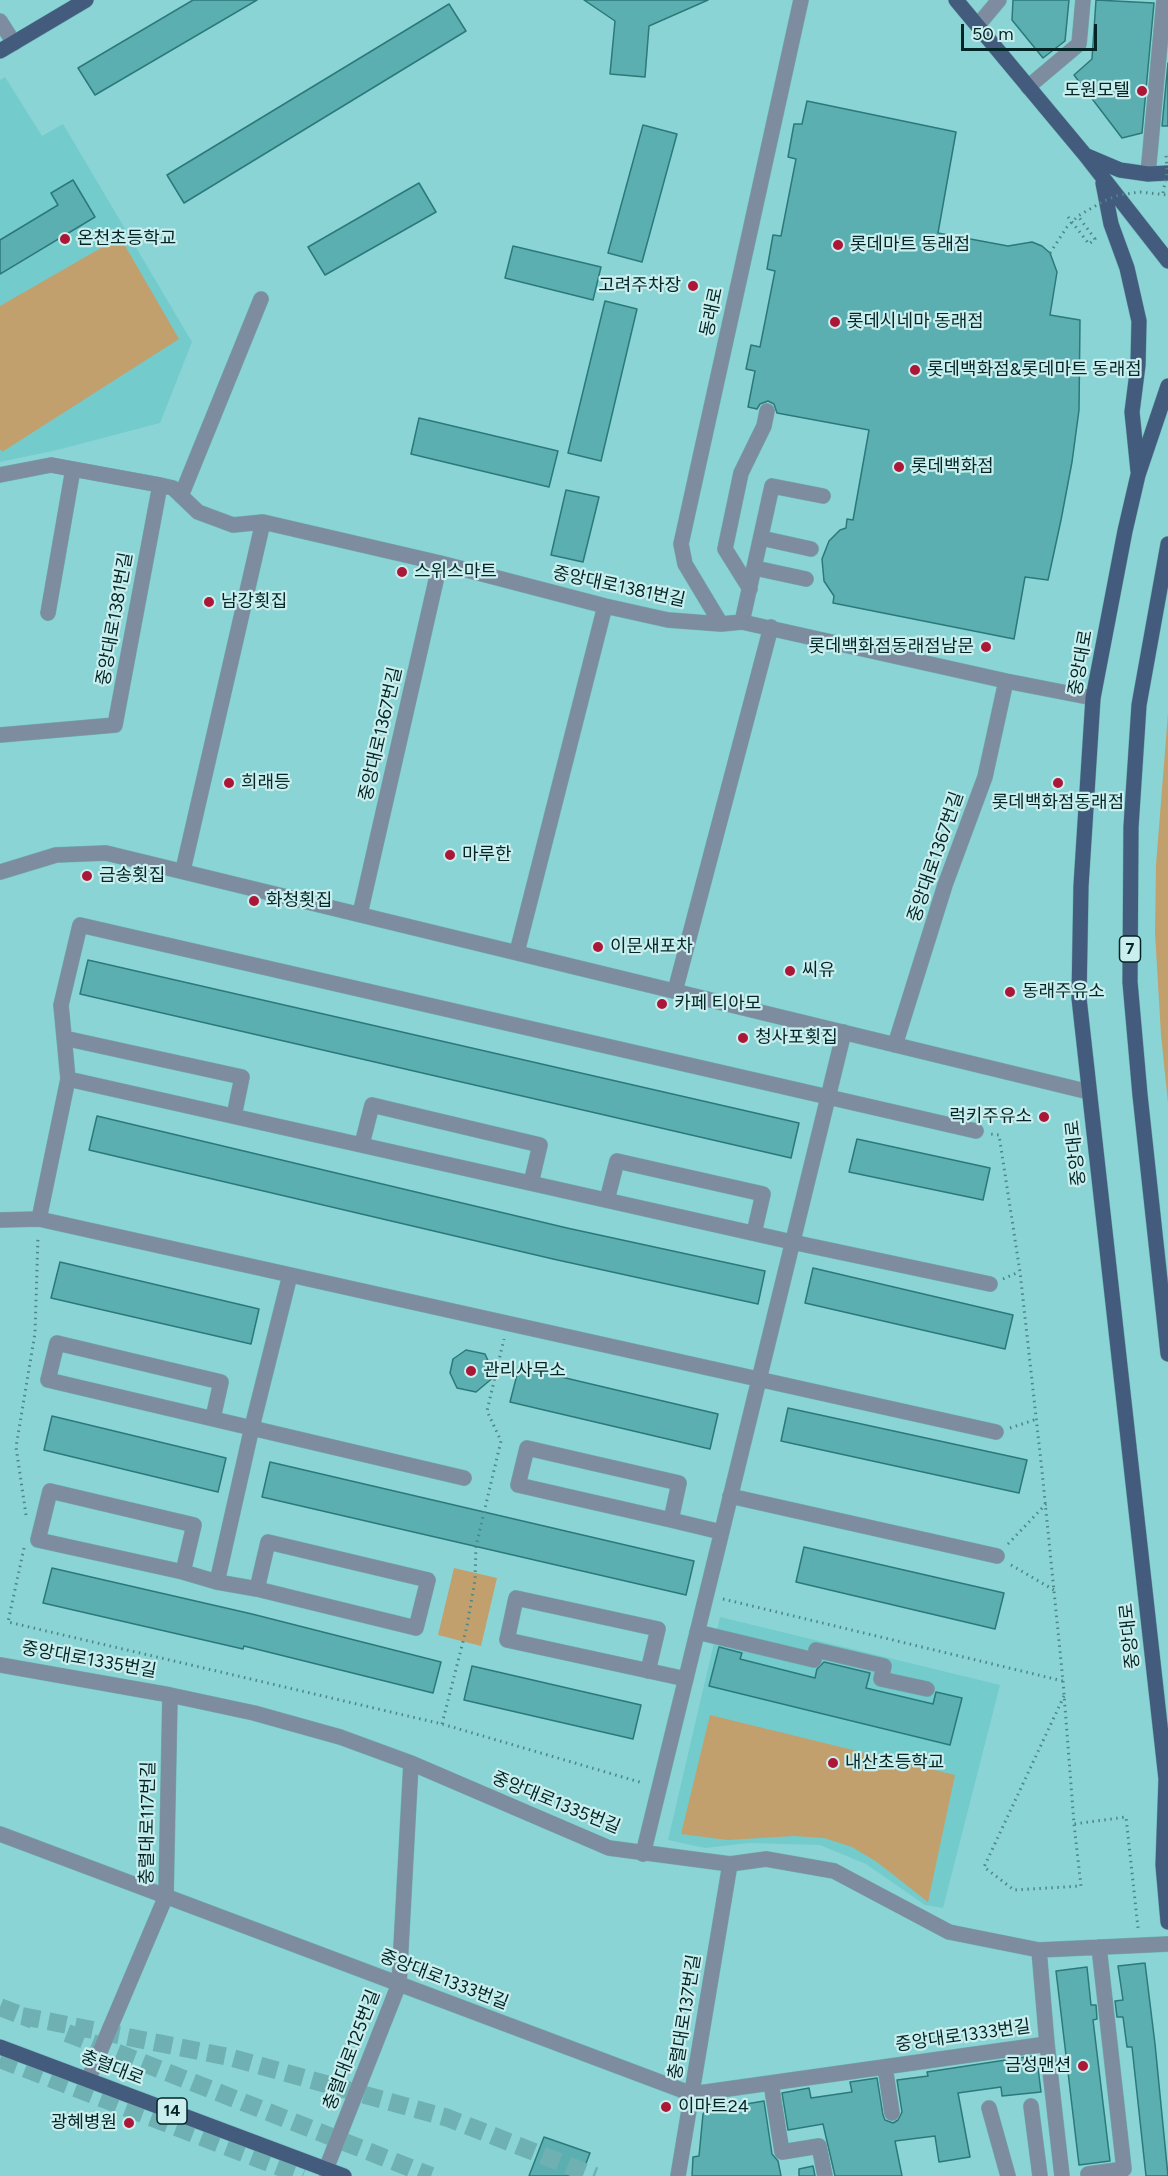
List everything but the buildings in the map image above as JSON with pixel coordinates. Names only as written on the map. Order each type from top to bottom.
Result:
[{"type":"main road","points":[[0,51],[86,0]]},
{"type":"main road","points":[[956,0],[1086,156],[1168,261]]},
{"type":"main road","points":[[1086,156],[1120,170],[1148,174],[1168,173]]},
{"type":"main road","points":[[1103,180],[1111,224],[1127,268],[1139,321],[1132,412],[1138,475]]},
{"type":"main road","name":"중앙대로","points":[[1168,386],[1138,475],[1093,699],[1081,886],[1079,998],[1167,1784],[1163,1865],[1168,1922]]},
{"type":"main road","name":"7","points":[[1168,544],[1139,705],[1131,827],[1130,982],[1168,1354]]},
{"type":"main road","name":"충렬대로","points":[[0,2047],[326,2173],[344,2176]]},
{"type":"street","name":"동래로","points":[[721,624],[685,564],[681,543],[801,0]]},
{"type":"street","points":[[978,25],[999,0]]},
{"type":"street","points":[[1028,87],[1079,44],[1083,0]]},
{"type":"street","points":[[1148,174],[1164,0]]},
{"type":"street","points":[[0,21],[14,43]]},
{"type":"street","points":[[181,496],[261,299]]},
{"type":"street","points":[[750,590],[725,549],[741,474],[764,426],[767,411]]},
{"type":"street","name":"중앙대로1381번길","points":[[0,475],[51,465],[159,485],[172,488],[198,512],[233,525],[263,522],[668,620],[721,624],[742,622],[771,627],[1093,699]]},
{"type":"street","points":[[48,613],[73,469]]},
{"type":"street","name":"중앙대로1381번길","points":[[0,735],[115,725],[159,485]]},
{"type":"street","points":[[742,622],[772,486],[823,496]]},
{"type":"street","points":[[183,870],[263,522]]},
{"type":"street","points":[[761,538],[811,549]]},
{"type":"street","name":"중앙대로1367번길","points":[[360,914],[440,563]]},
{"type":"street","points":[[755,568],[806,579]]},
{"type":"street","points":[[517,952],[605,606]]},
{"type":"street","points":[[675,991],[771,627]]},
{"type":"street","name":"중앙대로1367번길","points":[[895,1045],[945,885],[985,777],[1006,681]]},
{"type":"street","points":[[0,873],[56,855],[106,853],[1089,1092]]},
{"type":"street","points":[[39,1219],[68,1079],[61,1005],[80,925],[976,1131]]},
{"type":"street","points":[[643,1854],[843,1032]]},
{"type":"street","points":[[64,1038],[242,1077],[234,1116]]},
{"type":"street","points":[[68,1079],[792,1242],[990,1284]]},
{"type":"street","points":[[362,1144],[372,1105],[540,1145],[531,1183]]},
{"type":"street","points":[[607,1200],[616,1161],[763,1194],[754,1233]]},
{"type":"street","points":[[0,1220],[39,1219],[996,1432]]},
{"type":"street","points":[[217,1582],[252,1427],[290,1275]]},
{"type":"street","points":[[213,1418],[221,1382],[57,1343],[48,1380],[464,1478]]},
{"type":"street","points":[[670,1520],[679,1483],[527,1448],[518,1485],[721,1532]]},
{"type":"street","points":[[183,1572],[194,1525],[50,1491],[38,1540],[183,1572],[217,1582],[257,1589],[416,1628],[428,1580],[268,1542],[257,1589]]},
{"type":"street","points":[[730,1496],[996,1556]]},
{"type":"street","points":[[648,1671],[658,1629],[516,1598],[507,1640],[648,1671],[686,1679]]},
{"type":"street","points":[[697,1632],[814,1660],[816,1650],[884,1666],[881,1679],[927,1689]]},
{"type":"street","name":"중앙대로1335번길","points":[[0,1665],[171,1695],[254,1713],[329,1734],[411,1763],[609,1848],[730,1864],[766,1859],[834,1871],[949,1932],[1038,1950],[1168,1944]]},
{"type":"street","name":"충렬대로117번길","points":[[88,2080],[166,1896],[171,1695]]},
{"type":"street","name":"충렬대로125번길","points":[[326,2173],[399,1984],[411,1763]]},
{"type":"street","name":"중앙대로1333번길","points":[[0,1833],[692,2094],[1047,2044]]},
{"type":"street","name":"충렬대로137번길","points":[[678,2176],[730,1864]]},
{"type":"street","points":[[1088,2174],[1124,2169],[1100,1947]]},
{"type":"street","points":[[1038,1950],[1062,2176]]},
{"type":"street","name":"중앙대로1333번길","points":[[885,2067],[892,2113]]},
{"type":"street","points":[[771,2083],[782,2152],[819,2146],[825,2176]]},
{"type":"street","points":[[1031,2106],[1040,2176]]},
{"type":"street","points":[[989,2108],[1008,2176]]},
{"type":"path","points":[[1163,193],[1167,172],[1166,154]]},
{"type":"path","points":[[1050,253],[1067,227],[1089,208],[1119,195],[1140,192],[1168,195]]},
{"type":"path","points":[[1068,217],[1089,244],[1095,239],[1078,216]]},
{"type":"path","points":[[976,1131],[999,1135],[1020,1272],[1046,1504],[1063,1681],[1074,1824],[1081,1886],[1014,1890],[984,1867],[1064,1696]]},
{"type":"path","points":[[442,1724],[467,1626],[475,1580],[476,1546],[501,1441],[487,1411],[508,1323]]},
{"type":"path","points":[[996,1432],[1036,1419]]},
{"type":"path","points":[[1046,1504],[996,1556],[1054,1590]]},
{"type":"path","points":[[706,1595],[1063,1681]]},
{"type":"path","points":[[1074,1824],[1126,1817],[1140,1945]]},
{"type":"shaded area","name":"온천초등학교","points":[[5,77],[42,136],[63,124],[192,342],[160,423],[57,450],[0,462],[0,80]]},
{"type":"shaded area","points":[[120,237],[179,339],[2,452],[0,449],[0,306]]},
{"type":"shaded area","points":[[1168,713],[1168,1103],[1155,933],[1156,865]]},
{"type":"shaded area","points":[[454,1568],[497,1578],[481,1646],[438,1635]]},
{"type":"shaded area","name":"내산초등학교","points":[[720,1617],[1000,1685],[943,1908],[925,1905],[866,1864],[820,1845],[749,1843],[705,1848],[668,1840]]},
{"type":"shaded area","points":[[710,1715],[955,1775],[928,1902],[877,1862],[852,1847],[824,1838],[794,1836],[727,1840],[681,1834]]},
{"type":"tunnel","points":[[0,2007],[33,2020]]},
{"type":"tunnel","points":[[22,2016],[229,2057],[448,2118],[595,2176]]},
{"type":"tunnel","points":[[67,2033],[431,2176]]},
{"type":"tunnel","points":[[0,2059],[303,2176]]},
{"type":"place","name":"도원모텔","points":[[1142,91]]},
{"type":"place","name":"온천초등학교","points":[[65,239]]},
{"type":"place","name":"롯데마트 동래점","points":[[838,245]]},
{"type":"place","name":"고려주차장","points":[[693,286]]},
{"type":"place","name":"롯데시네마 동래점","points":[[835,322]]},
{"type":"place","name":"롯데백화점&롯데마트 동래점","points":[[915,370]]},
{"type":"place","name":"롯데백화점","points":[[899,467]]},
{"type":"place","name":"스위스마트","points":[[402,572]]},
{"type":"place","name":"남강횟집","points":[[209,602]]},
{"type":"place","name":"롯데백화점동래점남문","points":[[986,647]]},
{"type":"place","name":"희래등","points":[[229,783]]},
{"type":"place","name":"롯데백화점동래점","points":[[1058,783]]},
{"type":"place","name":"마루한","points":[[450,855]]},
{"type":"place","name":"금송횟집","points":[[87,876]]},
{"type":"place","name":"화청횟집","points":[[254,901]]},
{"type":"place","name":"이문새포차","points":[[598,947]]},
{"type":"place","name":"씨유","points":[[790,971]]},
{"type":"place","name":"동래주유소","points":[[1010,992]]},
{"type":"place","name":"카페 티아모","points":[[662,1004]]},
{"type":"place","name":"청사포횟집","points":[[743,1038]]},
{"type":"place","name":"럭키주유소","points":[[1044,1117]]},
{"type":"place","name":"관리사무소","points":[[471,1371]]},
{"type":"place","name":"내산초등학교","points":[[833,1763]]},
{"type":"place","name":"금성맨션","points":[[1083,2066]]},
{"type":"place","name":"이마트24","points":[[666,2107]]},
{"type":"place","name":"광혜병원","points":[[129,2123]]}]
